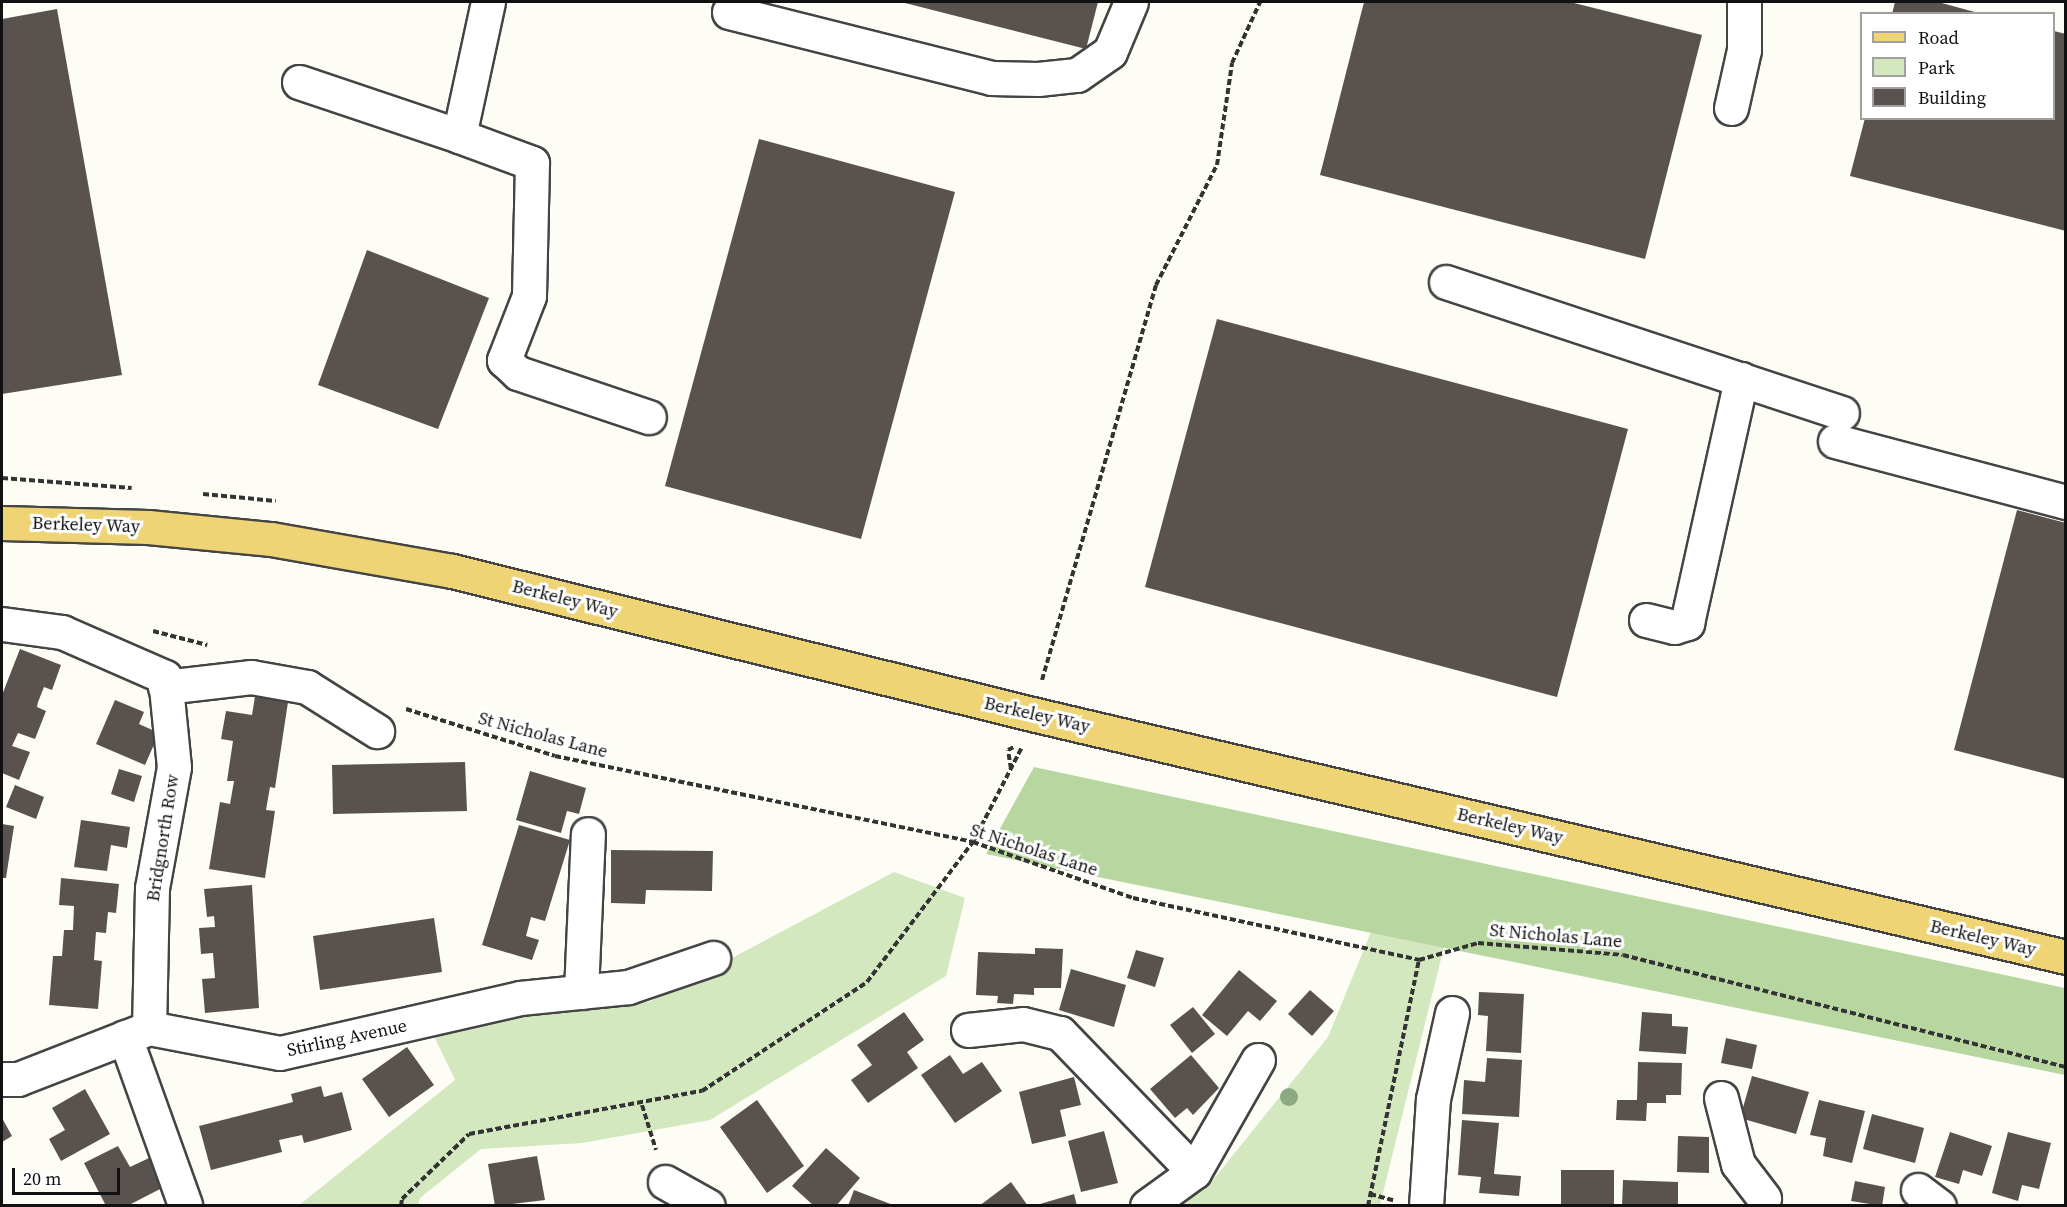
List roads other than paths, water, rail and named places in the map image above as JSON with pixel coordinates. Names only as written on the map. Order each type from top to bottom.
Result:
[{"type":"main road","name":"Berkeley Way","points":[[2,523],[148,527],[271,539],[452,571],[1036,715],[2066,957]]},
{"type":"street","points":[[459,136],[488,2]]},
{"type":"street","points":[[729,12],[991,78],[1038,79],[1077,75],[1110,52],[1131,2]]},
{"type":"street","points":[[1731,108],[1744,50],[1744,2]]},
{"type":"street","points":[[299,82],[408,117],[532,163],[529,296],[504,360],[518,373],[649,417]]},
{"type":"street","points":[[1446,282],[1741,379],[1839,427],[2066,502]]},
{"type":"street","points":[[1646,620],[1674,627],[1687,623],[1741,379]]},
{"type":"street","points":[[2,624],[62,632],[165,677],[165,687],[251,677],[307,687],[387,718]]},
{"type":"street","name":"Bridgnorth Row","points":[[137,1033],[152,888],[174,767],[165,687]]},
{"type":"street","points":[[581,992],[588,834]]},
{"type":"street","name":"Stirling Avenue","points":[[137,1033],[280,1053],[520,998],[628,987],[713,958]]},
{"type":"street","points":[[1426,1206],[1433,1098],[1452,1013]]},
{"type":"street","points":[[968,1030],[1023,1024],[1060,1033],[1194,1172]]},
{"type":"street","points":[[2,1079],[18,1079],[137,1033],[185,1206]]},
{"type":"street","points":[[1147,1206],[1194,1172],[1258,1060]]},
{"type":"street","points":[[1720,1098],[1738,1164],[1763,1198]]},
{"type":"street","points":[[665,1182],[708,1206]]}]
